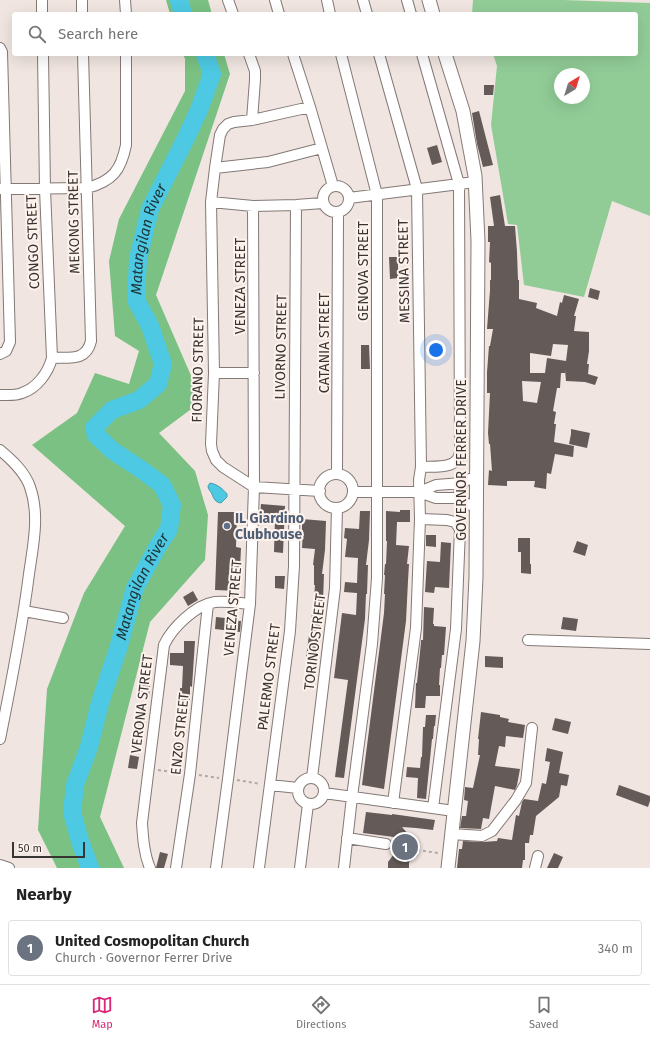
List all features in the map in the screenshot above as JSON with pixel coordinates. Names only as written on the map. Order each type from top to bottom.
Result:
[{"type":"main road","points":[[429,0],[432,12]]},
{"type":"main road","name":"GOVERNOR FERRER DRIVE","points":[[446,56],[462,111],[475,182],[478,241],[477,532],[473,641],[448,868]]},
{"type":"street","points":[[42,0],[42,12]]},
{"type":"street","points":[[82,0],[82,12]]},
{"type":"street","points":[[125,0],[126,12]]},
{"type":"street","points":[[228,0],[232,12]]},
{"type":"street","points":[[275,0],[278,12]]},
{"type":"street","points":[[327,0],[330,12]]},
{"type":"street","points":[[363,0],[366,12]]},
{"type":"street","points":[[407,0],[410,12]]},
{"type":"street","points":[[0,48],[2,52],[3,189],[10,342],[6,351],[0,354]]},
{"type":"street","name":"CONGO STREET","points":[[0,395],[22,393],[32,387],[45,374],[52,358],[45,189],[43,56]]},
{"type":"street","name":"MEKONG STREET","points":[[52,358],[75,357],[83,355],[89,347],[91,341],[88,188],[83,56]]},
{"type":"street","points":[[3,189],[88,188],[101,184],[114,175],[124,157],[126,145],[126,56]]},
{"type":"street","points":[[250,56],[255,71],[252,120]]},
{"type":"street","points":[[294,56],[333,186]]},
{"type":"street","name":"GENOVA STREET","points":[[341,56],[376,195],[377,492],[377,578],[372,644],[344,868]]},
{"type":"street","name":"MESSINA STREET","points":[[379,56],[417,190],[421,467],[419,492],[420,519],[416,628],[393,803]]},
{"type":"street","points":[[421,467],[450,465],[458,460],[460,456],[459,184],[423,56]]},
{"type":"street","name":"FIORANO STREET","points":[[310,107],[252,120],[234,122],[228,124],[220,134],[214,168],[211,202],[214,373],[212,451],[216,460],[223,467],[254,487],[320,491]]},
{"type":"street","points":[[214,168],[268,162],[322,148]]},
{"type":"street","points":[[349,198],[475,182]]},
{"type":"street","points":[[333,186],[338,186],[346,190],[349,198],[348,206],[338,213],[333,213],[328,211],[325,207],[322,197],[326,190],[333,186]]},
{"type":"street","points":[[211,202],[254,206],[296,205],[323,202]]},
{"type":"street","name":"LIVORNO STREET","points":[[294,489],[296,205]]},
{"type":"street","name":"VENEZA STREET","points":[[216,868],[250,604],[254,487],[254,206]]},
{"type":"street","name":"CATANIA STREET","points":[[337,474],[338,213]]},
{"type":"street","points":[[214,373],[254,373]]},
{"type":"street","points":[[0,450],[22,472],[30,486],[35,504],[35,529],[24,611],[0,739]]},
{"type":"street","points":[[337,474],[344,476],[349,480],[352,485],[353,492],[352,498],[348,503],[337,508],[331,507],[325,503],[321,498],[320,491],[321,484],[325,479],[330,475],[337,474]]},
{"type":"street","points":[[419,492],[436,485],[462,483],[469,479],[477,479]]},
{"type":"street","points":[[462,483],[459,491],[461,498],[468,504],[476,505]]},
{"type":"street","name":"PALERMO STREET","points":[[259,868],[290,631],[294,566],[294,489]]},
{"type":"street","points":[[353,492],[419,492],[436,498],[461,498]]},
{"type":"street","name":"TORINO STREET","points":[[312,778],[335,588],[337,508]]},
{"type":"street","points":[[420,519],[447,520],[455,522],[460,529],[456,629],[433,808]]},
{"type":"street","name":"VERONA STREET","points":[[150,868],[144,844],[142,822],[164,645],[168,637],[182,621],[199,608],[208,604],[223,602],[250,604]]},
{"type":"street","name":"ENZO STREET","points":[[176,868],[190,774],[208,604]]},
{"type":"street","points":[[24,611],[63,618]]},
{"type":"street","points":[[528,640],[650,644]]},
{"type":"street","points":[[451,834],[482,836],[492,831],[516,800],[526,783],[532,728]]},
{"type":"street","points":[[312,778],[321,783],[324,793],[319,802],[315,804],[308,804],[305,803],[298,795],[298,788],[305,779],[312,778]]},
{"type":"street","points":[[270,785],[298,788]]},
{"type":"street","points":[[324,793],[454,811]]},
{"type":"street","points":[[300,868],[308,804]]},
{"type":"street","points":[[347,838],[386,844]]},
{"type":"street","points":[[535,868],[538,856]]},
{"type":"street","points":[[0,865],[9,868]]},
{"type":"path","points":[[148,769],[270,785]]},
{"type":"path","points":[[417,850],[449,854]]},
{"type":"green space","points":[[166,0],[208,0],[211,12],[169,12]]},
{"type":"green space","points":[[473,0],[564,0],[650,3],[650,216],[612,201],[584,297],[524,285],[517,225],[508,224],[491,125],[497,66],[494,56],[638,56],[638,12],[472,12]]},
{"type":"green space","points":[[184,56],[225,56],[230,74],[156,295],[202,401],[159,433],[195,471],[208,515],[205,560],[150,622],[100,817],[124,868],[57,868],[38,830],[47,689],[84,593],[125,526],[32,445],[77,413],[95,373],[129,384],[139,351],[115,336],[109,261],[119,219],[185,91]]},
{"type":"water","points":[[210,483],[220,487],[227,494],[227,497],[221,503],[215,500],[208,486]]},
{"type":"building","points":[[484,85],[494,85],[493,95],[484,95]]},
{"type":"building","points":[[479,111],[493,165],[483,167],[477,144],[472,113]]},
{"type":"building","points":[[437,145],[442,162],[432,165],[427,148]]},
{"type":"building","points":[[500,195],[505,226],[515,226],[519,299],[537,303],[536,308],[557,316],[560,302],[562,303],[564,295],[579,299],[574,316],[576,316],[574,331],[589,332],[587,364],[589,364],[588,374],[598,377],[595,385],[585,382],[566,381],[565,370],[565,373],[561,373],[560,388],[557,388],[553,411],[556,412],[554,442],[574,446],[573,457],[555,454],[551,474],[547,473],[546,489],[534,487],[535,481],[507,481],[507,486],[488,485],[489,470],[492,471],[488,433],[490,393],[487,393],[487,372],[489,346],[493,329],[487,329],[491,280],[488,226],[494,226],[490,197]],"holes":[[[553,344],[568,345],[566,361],[547,358],[545,373],[530,373],[530,353],[551,356]],[[522,381],[541,382],[537,403],[523,401]]]},
{"type":"building","points":[[389,257],[398,257],[398,278],[390,279]]},
{"type":"building","points":[[590,288],[600,291],[598,300],[588,297]]},
{"type":"building","points":[[361,345],[369,345],[370,369],[361,369]]},
{"type":"building","points":[[571,429],[590,433],[587,448],[569,444]]},
{"type":"building","points":[[261,504],[285,506],[283,553],[274,552],[275,517],[260,517]]},
{"type":"building","points":[[400,510],[410,510],[410,522],[397,522],[396,545],[409,546],[407,564],[409,564],[406,621],[384,789],[362,785],[384,613],[384,575],[387,541],[386,511],[400,512]]},
{"type":"building","points":[[360,511],[370,511],[366,565],[368,565],[367,594],[344,778],[335,777],[348,680],[334,678],[342,613],[356,615],[357,593],[344,592],[345,582],[357,583],[358,558],[345,557],[347,539],[344,538],[345,528],[359,529]]},
{"type":"building","points":[[218,512],[237,512],[236,547],[241,548],[239,591],[215,590]]},
{"type":"building","points":[[302,519],[326,521],[322,574],[324,574],[323,601],[316,658],[306,657],[314,599],[315,585],[313,565],[315,549],[302,548]]},
{"type":"building","points":[[426,535],[436,535],[436,547],[426,546]]},
{"type":"building","points":[[518,538],[530,538],[531,574],[521,573],[521,552],[518,552]]},
{"type":"building","points":[[577,541],[588,545],[585,556],[573,552]]},
{"type":"building","points":[[441,542],[451,543],[449,588],[435,587],[434,593],[425,592],[427,561],[440,562]]},
{"type":"building","points":[[275,576],[285,576],[284,589],[275,588]]},
{"type":"building","points":[[193,591],[198,600],[188,606],[183,597]]},
{"type":"building","points":[[424,607],[434,608],[434,626],[446,627],[444,655],[442,655],[440,668],[440,696],[426,696],[425,708],[415,708],[416,683],[421,640],[423,640]]},
{"type":"building","points":[[216,617],[225,618],[225,620],[241,621],[240,632],[215,629]]},
{"type":"building","points":[[563,617],[578,619],[576,631],[561,629]]},
{"type":"building","points":[[184,641],[195,641],[190,700],[180,700],[183,666],[170,665],[170,653],[184,653]]},
{"type":"building","points":[[485,656],[503,657],[503,668],[485,667]]},
{"type":"building","points":[[140,684],[150,684],[149,697],[140,696]]},
{"type":"building","points":[[481,712],[500,715],[500,717],[509,719],[508,722],[525,725],[523,738],[506,736],[505,747],[499,746],[495,766],[520,769],[515,790],[495,786],[489,819],[483,818],[481,829],[460,828],[462,816],[466,816],[468,801],[464,800],[465,787],[473,788],[480,755],[478,755],[478,739]]},
{"type":"building","points":[[137,714],[146,715],[144,726],[135,724]]},
{"type":"building","points":[[426,715],[436,715],[426,799],[417,798],[418,778],[406,777],[407,767],[420,768],[423,727],[425,727]]},
{"type":"building","points":[[555,718],[571,722],[568,734],[552,730]]},
{"type":"building","points":[[175,746],[184,746],[183,757],[174,756]]},
{"type":"building","points":[[547,748],[563,752],[559,773],[569,775],[567,786],[561,785],[559,797],[536,816],[533,835],[530,835],[529,843],[525,843],[525,860],[523,860],[522,868],[457,868],[459,849],[462,849],[463,841],[497,841],[498,838],[512,840],[516,815],[519,816],[522,802],[524,799],[538,801],[542,783],[546,784],[550,762],[545,761]]},
{"type":"building","points":[[130,755],[139,757],[137,769],[128,768]]},
{"type":"building","points":[[619,785],[650,796],[648,807],[616,795]]},
{"type":"building","points":[[366,812],[435,820],[433,830],[402,827],[415,842],[414,851],[418,855],[409,862],[409,868],[388,868],[388,862],[400,846],[393,844],[394,837],[363,833]]},
{"type":"building","points":[[160,852],[168,854],[164,868],[156,868]]},
{"type":"building","points":[[554,853],[563,857],[558,868],[547,868]]},
{"type":"waterway","name":"Matangilan River","points":[[179,0],[182,12]]},
{"type":"waterway","name":"Matangilan River","points":[[90,868],[80,841],[72,812],[75,785],[89,747],[100,703],[118,649],[135,588],[169,529],[172,505],[162,485],[113,451],[96,435],[94,428],[112,410],[139,400],[158,384],[163,364],[150,326],[136,300],[138,259],[150,209],[199,110],[212,74],[206,56]]},
{"type":"place","name":"IL Giardino Clubhouse","points":[[227,526]]},
{"type":"place","name":"United Cosmopolitan Church","points":[[405,847]]}]
